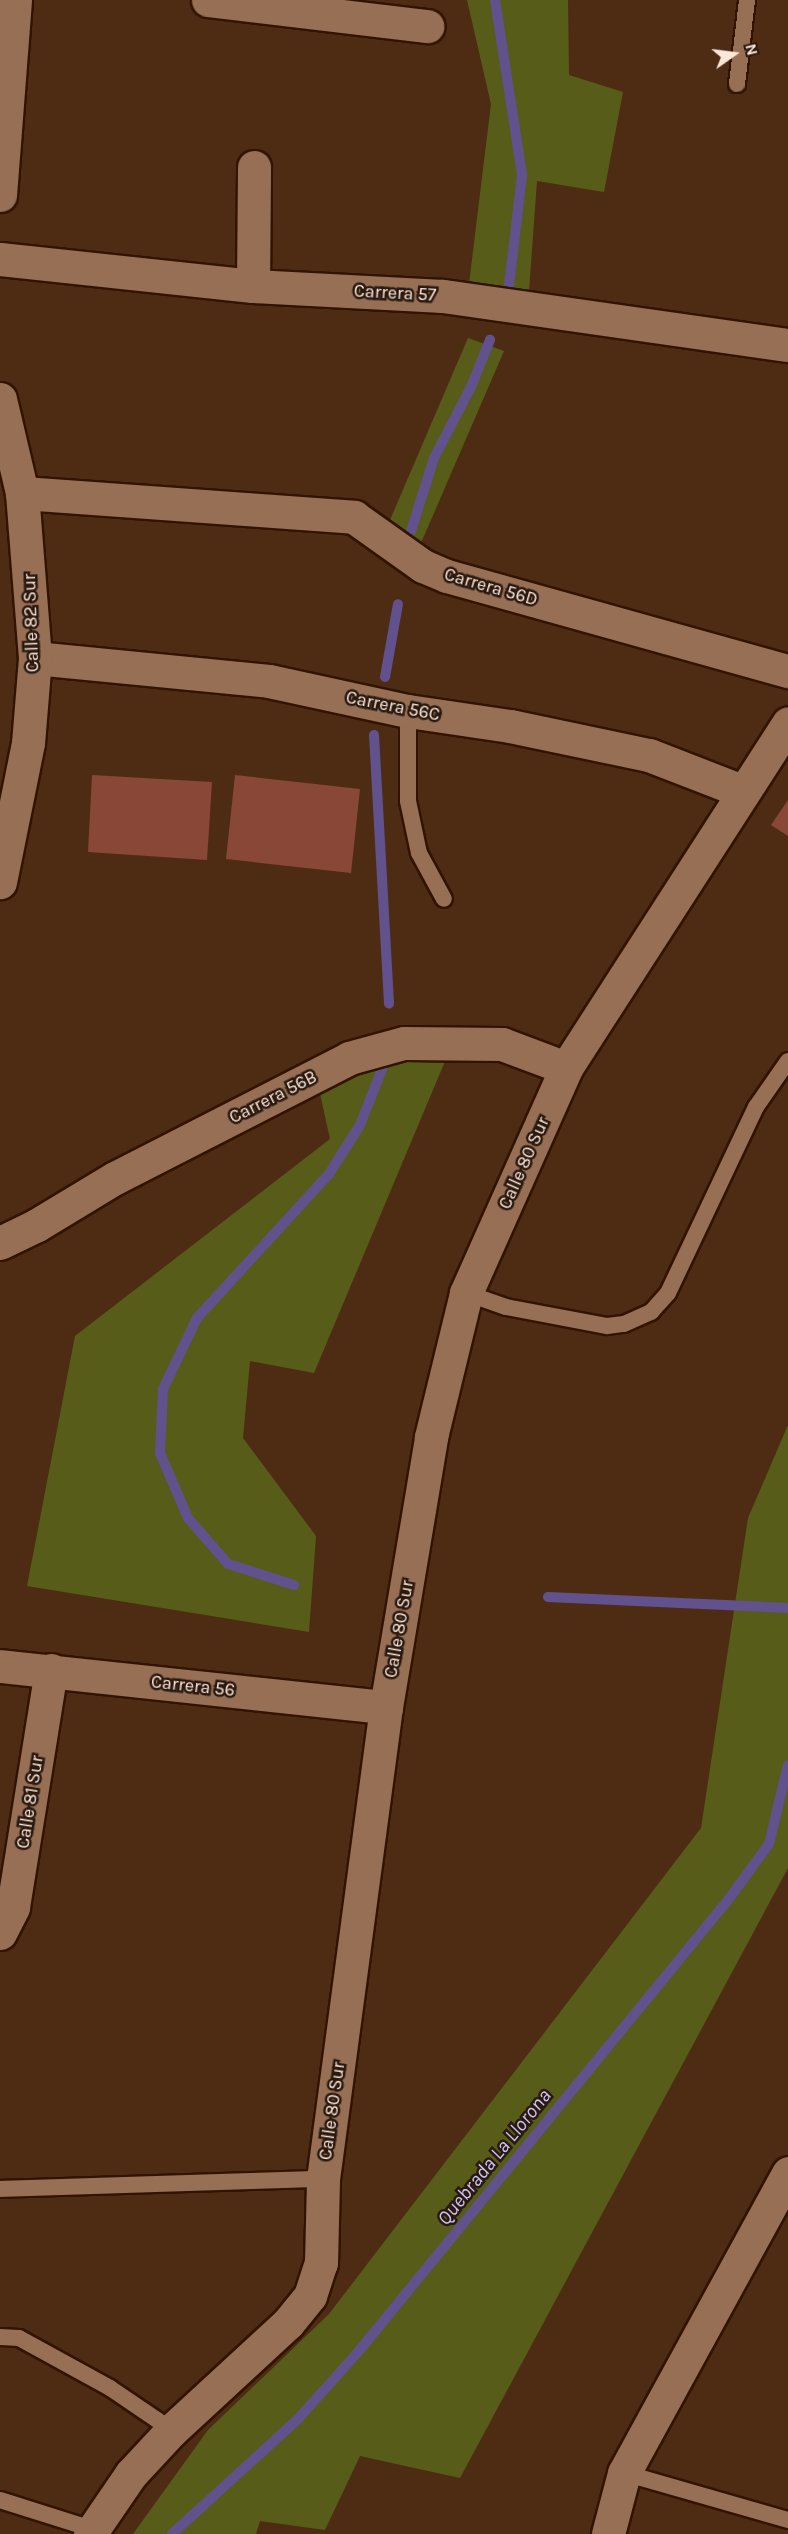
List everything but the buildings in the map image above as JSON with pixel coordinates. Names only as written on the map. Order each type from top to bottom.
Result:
[{"type":"street","points":[[0,195],[15,0]]},
{"type":"street","points":[[208,0],[427,26]]},
{"type":"street","points":[[253,286],[254,167]]},
{"type":"street","name":"Carrera 57","points":[[0,259],[253,286],[443,296],[788,345]]},
{"type":"street","name":"Calle 82 Sur","points":[[0,399],[22,493],[35,658],[28,743],[0,882]]},
{"type":"street","name":"Carrera 56D","points":[[22,493],[354,517],[423,566],[447,576],[788,670]]},
{"type":"street","name":"Carrera 56C","points":[[35,658],[269,681],[408,711],[510,726],[649,755],[742,791]]},
{"type":"street","name":"Calle 80 Sur","points":[[91,2532],[131,2475],[172,2430],[288,2323],[310,2296],[321,2263],[323,2179],[386,1707],[431,1437],[466,1293],[566,1068],[742,791],[788,723]]},
{"type":"street","name":"Carrera 56B","points":[[0,1243],[37,1225],[115,1178],[349,1058],[404,1043],[502,1044],[566,1068]]},
{"type":"street","name":"Carrera 56","points":[[0,1666],[386,1707]]},
{"type":"street","name":"Calle 81 Sur","points":[[1,1933],[13,1906],[51,1670]]},
{"type":"street","points":[[608,2534],[624,2473],[788,2173]]},
{"type":"lane","points":[[737,84],[747,0]]},
{"type":"lane","points":[[408,711],[408,801],[419,853],[444,899]]},
{"type":"lane","points":[[466,1293],[506,1307],[607,1326],[624,1324],[651,1312],[668,1293],[756,1107],[788,1061]]},
{"type":"lane","points":[[0,2189],[323,2179]]},
{"type":"lane","points":[[0,2337],[19,2338],[110,2388],[172,2430]]},
{"type":"lane","points":[[624,2473],[788,2520]]},
{"type":"lane","points":[[0,2500],[91,2532]]},
{"type":"green space","points":[[467,0],[568,0],[569,75],[623,92],[604,192],[537,181],[529,291],[468,292],[491,104]]},
{"type":"green space","points":[[468,338],[504,351],[421,543],[390,520]]},
{"type":"green space","points":[[451,1047],[314,1373],[250,1361],[243,1438],[316,1536],[309,1632],[27,1586],[75,1336],[330,1139],[317,1080]]},
{"type":"green space","points":[[788,1425],[788,1868],[460,2478],[360,2456],[325,2530],[260,2521],[256,2534],[133,2534],[208,2430],[329,2314],[701,1828],[748,1518]]},
{"type":"waterway","points":[[495,0],[522,175],[508,294]]},
{"type":"waterway","points":[[411,531],[434,458],[471,387],[490,340]]},
{"type":"waterway","points":[[385,677],[398,604]]},
{"type":"waterway","points":[[374,735],[389,1004]]},
{"type":"waterway","points":[[294,1585],[228,1564],[188,1518],[160,1453],[163,1389],[197,1318],[329,1174],[360,1125],[386,1059]]},
{"type":"waterway","points":[[548,1597],[788,1608]]},
{"type":"waterway","name":"Quebrada La Llorona","points":[[172,2534],[297,2420],[358,2352],[728,1900],[769,1844],[788,1765]]}]
